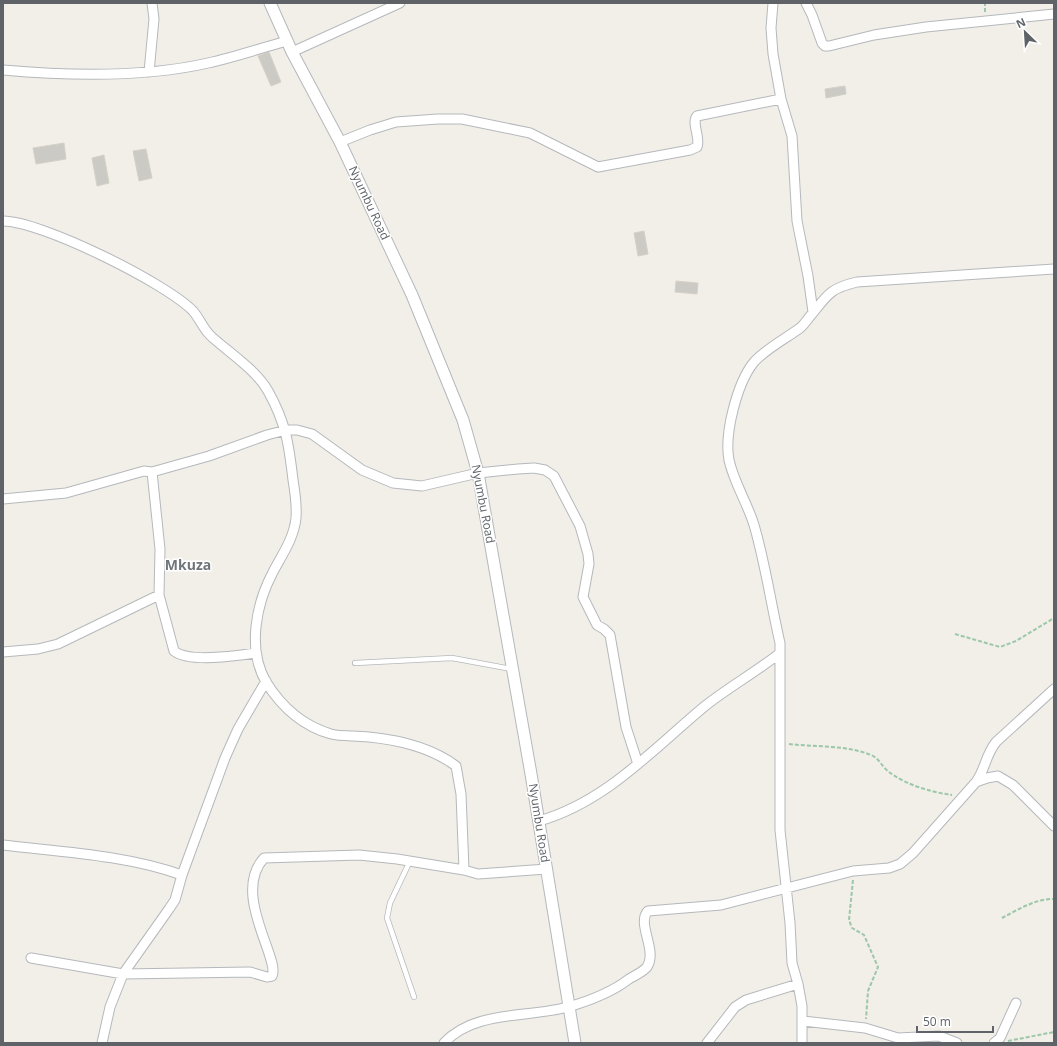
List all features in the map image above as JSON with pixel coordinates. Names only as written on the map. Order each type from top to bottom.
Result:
[{"type":"street","points":[[149,72],[154,19],[152,3]]},
{"type":"street","name":"Nyumbu Road","points":[[270,3],[292,52],[340,142],[412,295],[464,420],[478,473],[539,821],[575,1043]]},
{"type":"street","points":[[292,52],[400,3]]},
{"type":"street","points":[[773,3],[771,28],[773,54],[781,99],[792,136],[797,220],[808,276],[813,312]]},
{"type":"street","points":[[806,3],[822,43],[825,46],[926,27],[1054,14]]},
{"type":"street","points":[[3,70],[48,74],[134,74],[207,63],[287,41]]},
{"type":"street","points":[[340,142],[370,130],[396,122],[462,119],[530,133],[598,167],[690,150],[697,147],[699,142],[695,121],[697,116],[781,99]]},
{"type":"street","points":[[3,221],[32,227],[65,239],[112,261],[166,290],[193,311],[210,336],[238,358],[267,389],[286,430],[296,500],[296,518],[288,543],[263,596],[256,630],[256,653],[266,681],[280,701],[296,717],[328,733],[367,736],[403,743],[426,750],[449,760],[456,766],[461,794],[464,870]]},
{"type":"street","points":[[802,1043],[803,1021],[798,984],[792,963],[787,888],[780,830],[780,643],[754,524],[734,477],[727,448],[727,434],[736,401],[745,378],[754,363],[767,350],[802,326],[828,294],[835,288],[857,282],[1054,270]]},
{"type":"street","points":[[3,499],[66,493],[144,471],[152,472],[209,456],[267,435],[286,430],[297,430],[312,434],[362,470],[393,483],[422,486],[478,473],[534,468],[545,470],[554,476],[568,504],[575,512],[588,554],[589,564],[583,597],[597,625],[610,635],[626,727],[638,764]]},
{"type":"street","points":[[152,472],[160,549],[159,595],[174,651],[180,655],[216,656],[256,653]]},
{"type":"street","points":[[3,652],[38,649],[58,644],[159,595]]},
{"type":"street","points":[[539,821],[556,816],[591,799],[638,764],[715,698],[780,653]]},
{"type":"street","points":[[102,1043],[110,1007],[123,974],[174,900],[225,758],[238,729],[266,681]]},
{"type":"street","points":[[444,1043],[465,1027],[490,1019],[568,1007],[618,987],[646,967],[650,957],[644,921],[645,914],[648,911],[721,904],[853,871],[889,868],[900,864],[913,854],[976,782],[984,771],[988,754],[996,742],[1054,689]]},
{"type":"street","points":[[976,782],[998,776],[1013,785],[1054,826]]},
{"type":"street","points":[[3,845],[90,855],[168,870],[182,875]]},
{"type":"street","points":[[30,958],[123,974],[250,972],[267,977],[272,976],[274,968],[258,927],[253,890],[258,865],[264,858],[359,855],[410,861],[464,870],[478,874],[547,869]]},
{"type":"street","points":[[707,1043],[735,1007],[746,1000],[798,984]]},
{"type":"street","points":[[995,1043],[1004,1030],[1016,1003]]},
{"type":"street","points":[[803,1021],[865,1028],[898,1038],[932,1035],[957,1043]]},
{"type":"lane","points":[[355,663],[452,658],[513,670]]},
{"type":"lane","points":[[410,861],[390,903],[387,918],[414,997]]},
{"type":"path","points":[[955,634],[1000,647],[1016,641],[1054,618]]},
{"type":"path","points":[[779,743],[852,750],[872,755],[889,772],[918,786],[929,791],[963,797]]},
{"type":"path","points":[[853,871],[849,920],[850,924],[864,935],[878,967],[868,991],[865,1028]]},
{"type":"path","points":[[1002,918],[1032,904],[1048,899],[1054,899]]},
{"type":"path","points":[[995,1043],[1054,1032]]},
{"type":"building","points":[[269,52],[281,82],[271,86],[258,56]]},
{"type":"building","points":[[845,86],[846,94],[826,98],[825,89]]},
{"type":"building","points":[[64,143],[66,159],[36,164],[33,148]]},
{"type":"building","points":[[146,149],[152,178],[139,181],[133,151]]},
{"type":"building","points":[[104,155],[109,183],[97,186],[92,158]]},
{"type":"building","points":[[644,231],[648,254],[638,256],[634,233]]},
{"type":"building","points":[[676,281],[698,283],[697,294],[675,292]]},
{"type":"district","name":"Mkuza","points":[[188,565]]}]
